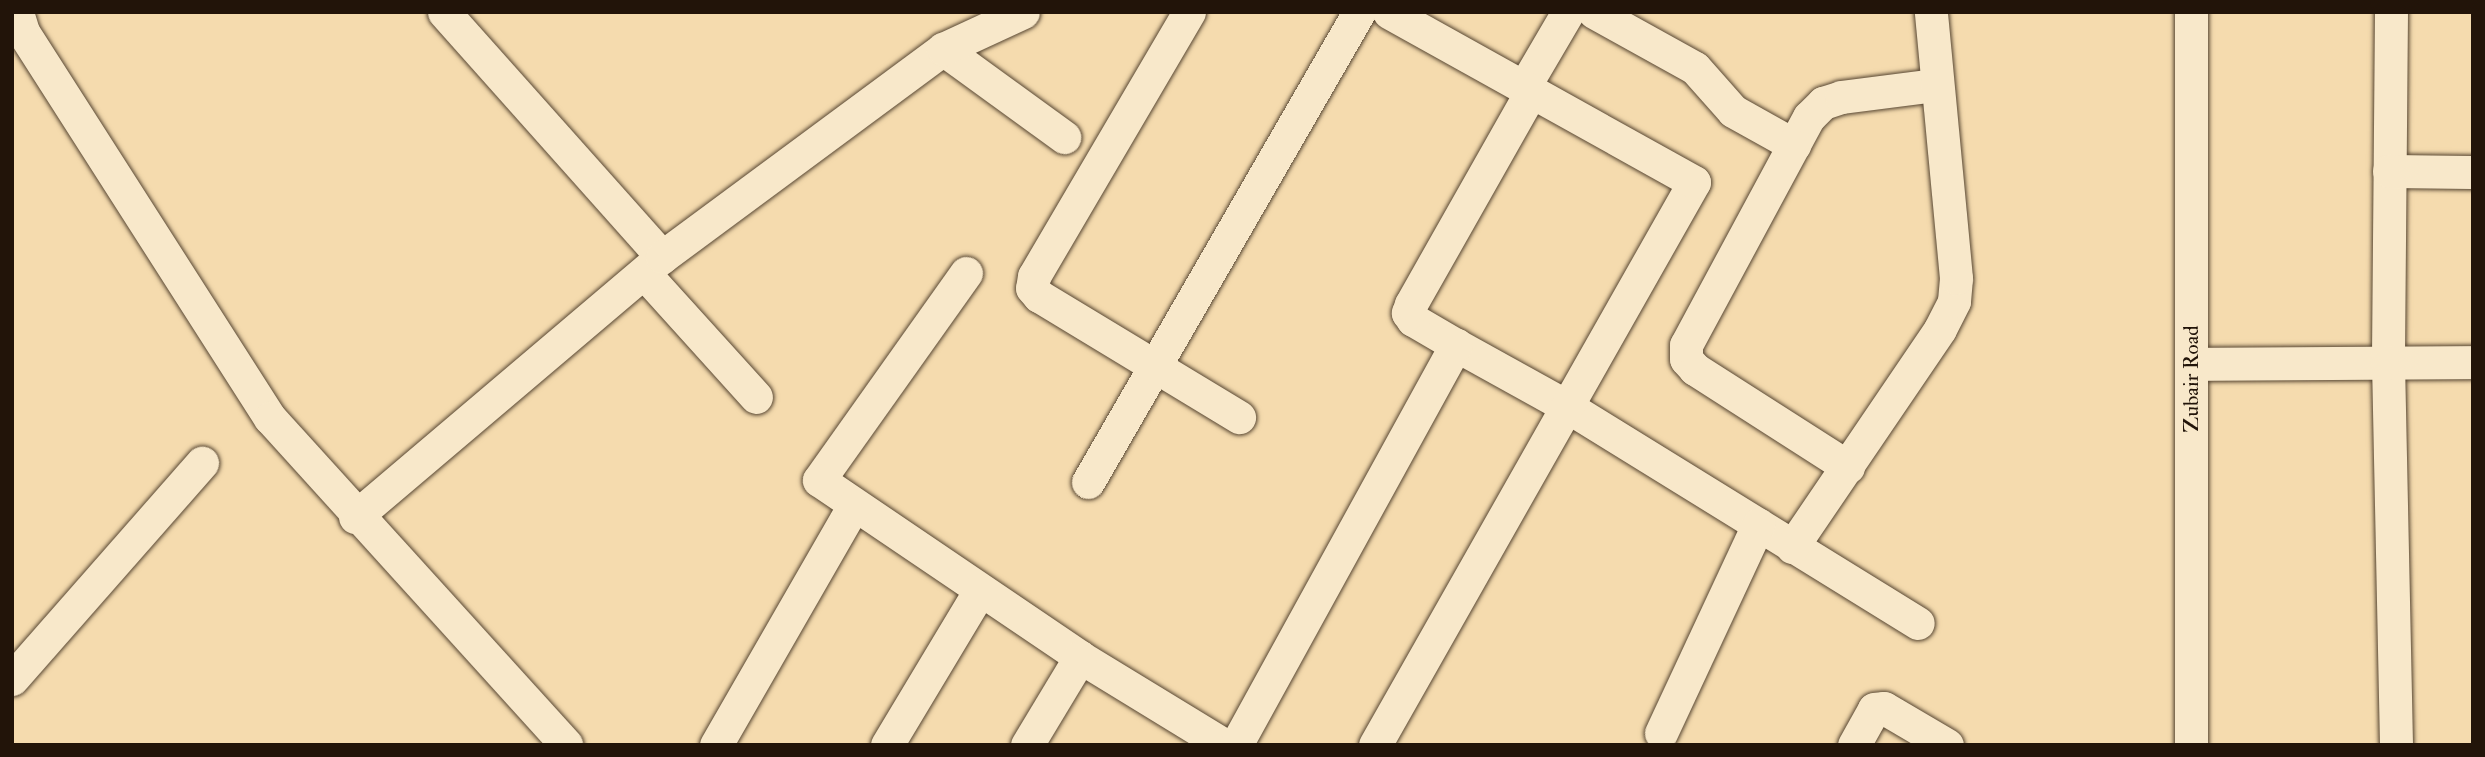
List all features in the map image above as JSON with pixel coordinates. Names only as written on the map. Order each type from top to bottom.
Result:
[{"type":"street","points":[[17,12],[23,32],[270,418],[355,517],[566,745]]},
{"type":"street","points":[[444,12],[653,265],[756,397]]},
{"type":"street","points":[[355,517],[653,265],[943,49],[1023,12]]},
{"type":"street","points":[[1189,12],[1034,276],[1032,288],[1239,417]]},
{"type":"street","points":[[1088,482],[1359,12]]},
{"type":"street","points":[[1375,745],[1694,182],[1389,12]]},
{"type":"street","points":[[1567,12],[1408,313],[1413,320],[1568,407],[1918,623]]},
{"type":"street","points":[[1594,12],[1695,68],[1715,85],[1733,111],[1794,145]]},
{"type":"street","points":[[1792,547],[1940,329],[1954,301],[1956,278],[1935,85],[1931,12]]},
{"type":"street","name":"Zubair Road","points":[[2191,12],[2191,745]]},
{"type":"street","points":[[2391,12],[2388,362],[2396,745]]},
{"type":"street","points":[[943,49],[1064,137]]},
{"type":"street","points":[[1847,467],[1695,369],[1686,359],[1686,345],[1809,117],[1823,103],[1935,85]]},
{"type":"street","points":[[2389,171],[2473,172]]},
{"type":"street","points":[[967,273],[822,474],[824,484],[1080,657],[1224,745]]},
{"type":"street","points":[[1236,745],[1456,345]]},
{"type":"street","points":[[2192,364],[2473,362]]},
{"type":"street","points":[[12,680],[202,463]]},
{"type":"street","points":[[716,745],[854,505]]},
{"type":"street","points":[[1661,733],[1758,525]]},
{"type":"street","points":[[887,745],[980,590]]},
{"type":"street","points":[[1027,745],[1080,657]]},
{"type":"street","points":[[1854,745],[1874,709],[1884,708],[1947,745]]}]
